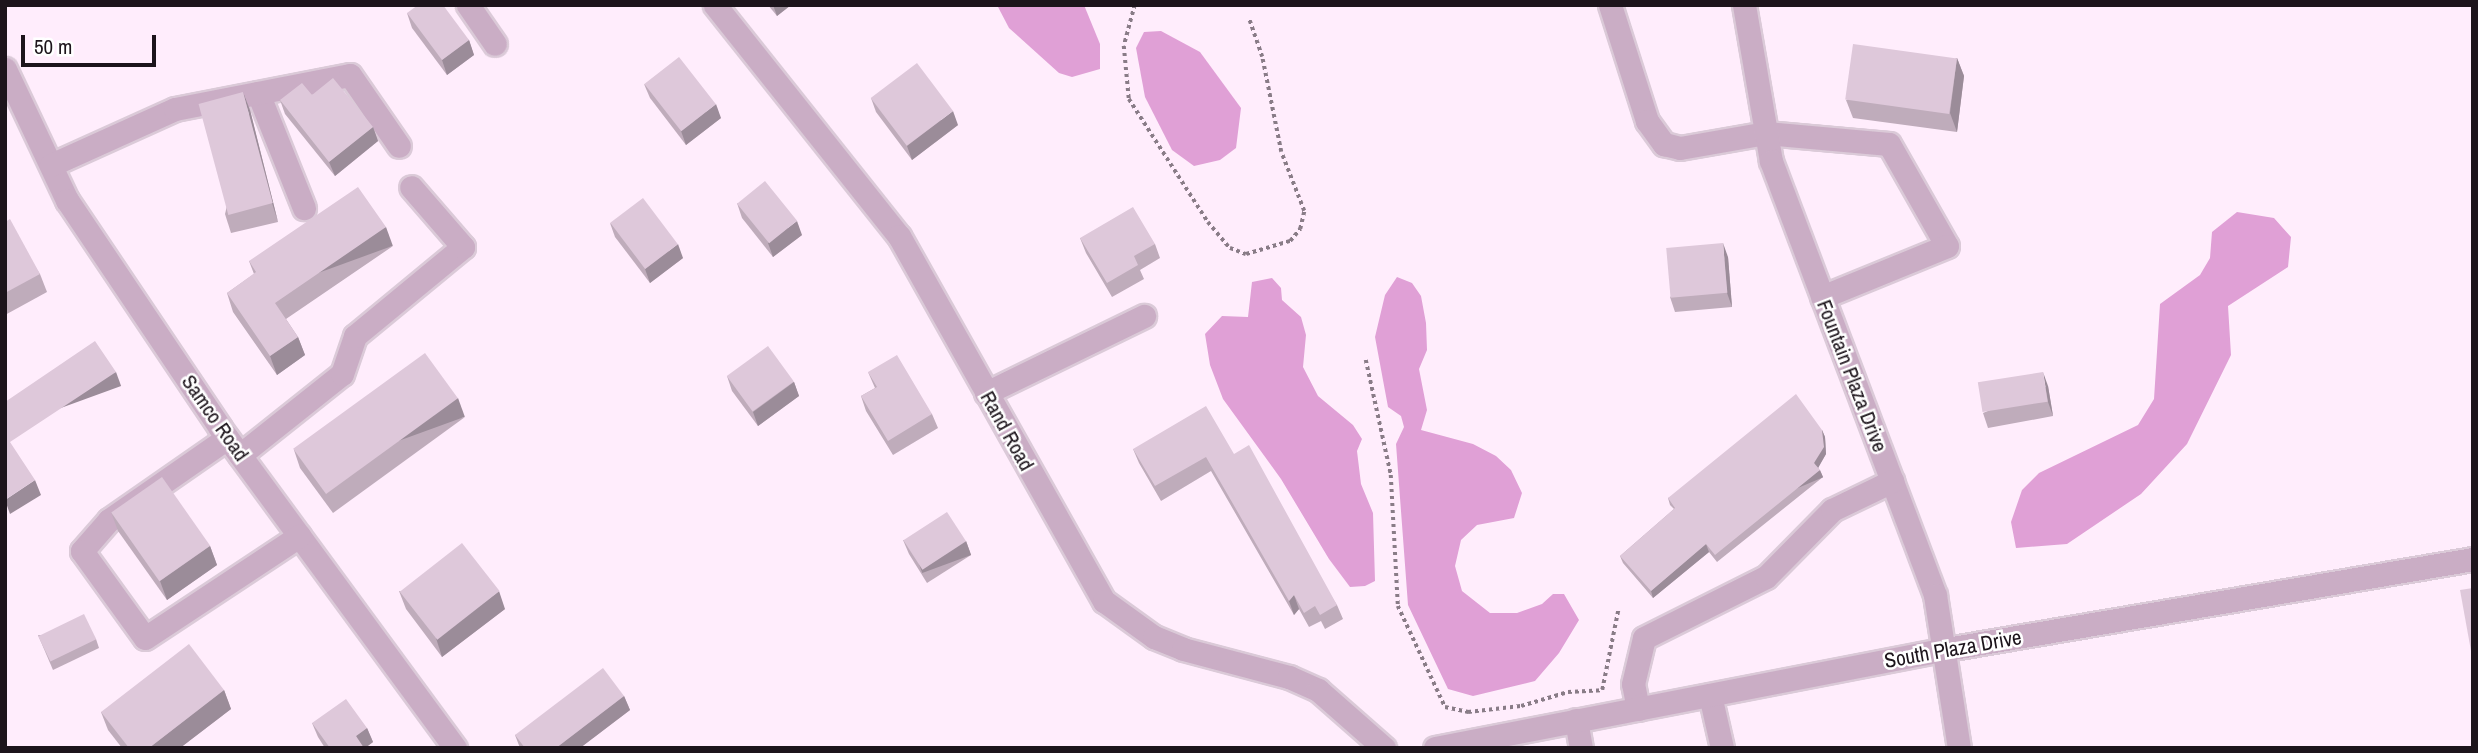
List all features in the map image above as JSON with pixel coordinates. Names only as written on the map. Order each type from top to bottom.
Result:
[{"type":"street","points":[[468,5],[495,44]]},
{"type":"street","name":"Rand Road","points":[[715,5],[899,236],[1104,601],[1173,645],[1289,677],[1318,690],[1384,748]]},
{"type":"street","points":[[1610,5],[1647,121],[1664,144],[1680,148],[1766,133],[1889,144],[1947,246],[1822,297]]},
{"type":"street","name":"Fountain Plaza Drive","points":[[1744,5],[1771,161],[1935,595],[1941,650],[1959,748]]},
{"type":"street","name":"Samco Road","points":[[5,69],[67,200],[233,446],[455,748]]},
{"type":"street","points":[[51,165],[175,109],[350,75],[399,146]]},
{"type":"street","points":[[258,93],[304,208]]},
{"type":"street","points":[[299,536],[145,638],[82,551],[109,520],[233,446],[342,374],[355,336],[463,247],[411,187]]},
{"type":"street","points":[[986,393],[1144,316]]},
{"type":"street","points":[[1638,709],[1633,684],[1644,638],[1766,577],[1832,510],[1892,481]]},
{"type":"street","name":"South Plaza Drive","points":[[1435,748],[1941,650],[2473,559]]},
{"type":"street","points":[[1710,695],[1723,748]]},
{"type":"street","points":[[1576,720],[1581,748]]},
{"type":"path","points":[[1135,5],[1124,47],[1129,99],[1208,222],[1230,247],[1246,254],[1290,241],[1300,229],[1304,211],[1281,152],[1262,57],[1249,20]]},
{"type":"path","points":[[1366,360],[1391,475],[1398,606],[1445,707],[1481,710],[1602,690],[1618,611]]},
{"type":"shaded area","points":[[997,5],[1084,5],[1100,44],[1100,69],[1072,77],[1059,73],[1009,28]]},
{"type":"shaded area","points":[[1161,31],[1200,52],[1241,108],[1236,148],[1220,160],[1194,166],[1172,150],[1145,97],[1136,48],[1144,32]]},
{"type":"shaded area","points":[[2237,212],[2274,218],[2291,237],[2288,267],[2228,306],[2231,355],[2187,444],[2141,494],[2067,544],[2016,548],[2011,522],[2022,490],[2039,473],[2138,425],[2154,399],[2160,304],[2200,275],[2210,258],[2212,232]]},
{"type":"shaded area","points":[[1397,277],[1412,283],[1421,296],[1426,323],[1427,350],[1419,369],[1427,410],[1421,430],[1473,444],[1496,456],[1511,470],[1522,493],[1514,518],[1477,525],[1461,540],[1455,566],[1462,591],[1490,613],[1517,613],[1542,604],[1553,594],[1564,594],[1579,620],[1559,653],[1535,681],[1473,696],[1448,689],[1408,605],[1396,444],[1404,427],[1401,416],[1388,407],[1375,337],[1385,295]]},
{"type":"shaded area","points":[[1272,278],[1281,288],[1282,300],[1301,317],[1306,335],[1303,367],[1318,396],[1353,425],[1362,439],[1357,451],[1361,484],[1373,513],[1375,581],[1365,586],[1350,587],[1329,559],[1281,479],[1223,399],[1210,365],[1205,334],[1222,316],[1248,317],[1252,282]]},
{"type":"building","points":[[418,5],[443,5],[469,40],[442,60],[407,13]]},
{"type":"building","points":[[1853,44],[1957,59],[1949,114],[1845,99]]},
{"type":"building","points":[[679,57],[716,104],[681,131],[644,84]]},
{"type":"building","points":[[917,63],[953,111],[907,146],[871,98]]},
{"type":"building","points":[[333,78],[373,127],[329,162],[280,100],[302,83],[312,95]]},
{"type":"building","points":[[243,92],[273,203],[228,215],[199,104]]},
{"type":"building","points":[[765,181],[797,221],[769,243],[737,204]]},
{"type":"building","points":[[358,187],[386,227],[275,303],[298,337],[270,356],[227,293],[256,272],[249,261]]},
{"type":"building","points":[[643,198],[678,244],[645,269],[610,223]]},
{"type":"building","points":[[1133,207],[1155,244],[1134,256],[1138,265],[1107,283],[1080,238]]},
{"type":"building","points":[[10,219],[40,274],[5,293],[5,222]]},
{"type":"building","points":[[1723,243],[1727,293],[1671,298],[1666,248]]},
{"type":"building","points":[[95,341],[116,372],[10,442],[35,480],[5,500],[5,402]]},
{"type":"building","points":[[768,346],[794,382],[753,412],[727,376]]},
{"type":"building","points":[[425,353],[458,398],[326,494],[293,449]]},
{"type":"building","points":[[897,355],[932,414],[888,441],[861,396],[877,387],[868,372]]},
{"type":"building","points":[[2043,372],[2048,402],[1983,412],[1978,382]]},
{"type":"building","points":[[1796,394],[1822,430],[1824,447],[1814,463],[1820,470],[1715,555],[1706,544],[1651,591],[1620,556],[1675,508],[1668,498]]},
{"type":"building","points":[[1206,406],[1234,454],[1249,445],[1337,605],[1320,615],[1315,606],[1304,613],[1294,595],[1289,601],[1206,457],[1155,486],[1133,449]]},
{"type":"building","points":[[162,477],[210,546],[159,581],[111,513]]},
{"type":"building","points":[[947,512],[966,541],[922,570],[903,540]]},
{"type":"building","points":[[462,543],[500,591],[437,640],[400,592]]},
{"type":"building","points":[[2473,588],[2473,662],[2460,590]]},
{"type":"building","points":[[84,614],[96,639],[50,662],[38,636]]},
{"type":"building","points":[[189,644],[224,690],[149,748],[129,748],[101,712]]},
{"type":"building","points":[[603,668],[624,696],[556,748],[525,748],[515,735]]},
{"type":"building","points":[[346,699],[367,728],[356,736],[364,748],[330,748],[312,723]]}]
